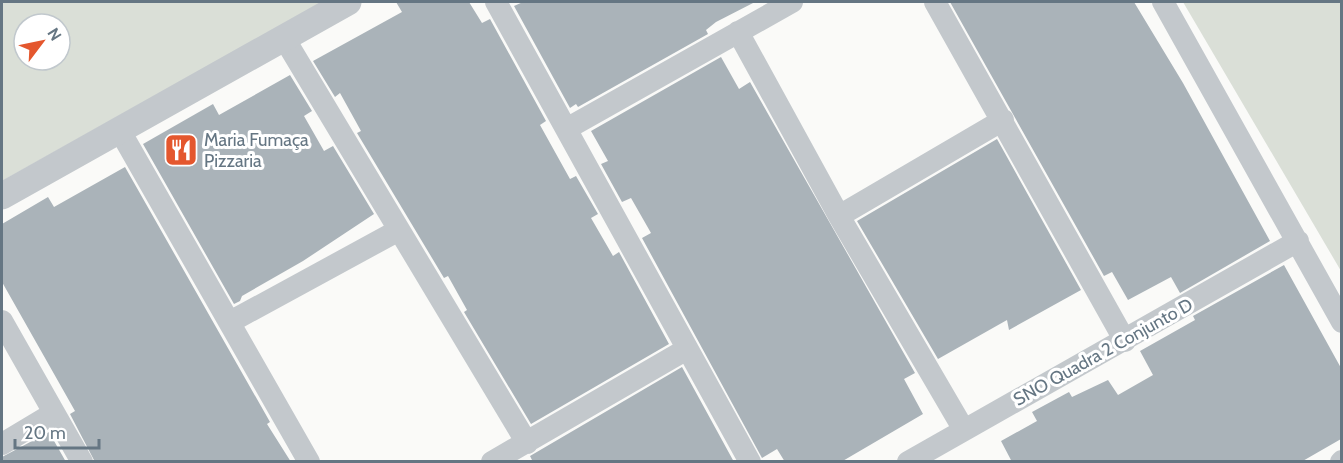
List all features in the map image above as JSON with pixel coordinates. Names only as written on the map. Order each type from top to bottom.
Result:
[{"type":"street","points":[[2,196],[348,2]]},
{"type":"street","points":[[496,2],[568,128],[750,462]]},
{"type":"street","points":[[568,128],[792,2]]},
{"type":"street","points":[[935,2],[1125,341]]},
{"type":"street","points":[[1163,2],[1341,322]]},
{"type":"street","points":[[738,32],[839,216],[963,430]]},
{"type":"street","points":[[284,38],[527,443]]},
{"type":"street","points":[[839,216],[1003,120]]},
{"type":"street","points":[[120,131],[309,462]]},
{"type":"street","points":[[230,322],[399,230]]},
{"type":"street","name":"SNO Quadra 2 Conjunto D","points":[[908,462],[1298,241]]},
{"type":"street","points":[[2,321],[82,462]]},
{"type":"street","points":[[492,462],[687,350]]},
{"type":"street","points":[[2,444],[54,413]]},
{"type":"shaded area","points":[[2,2],[322,2],[2,181]]},
{"type":"shaded area","points":[[1183,2],[1341,2],[1341,271]]},
{"type":"building","points":[[396,2],[469,2],[482,23],[490,19],[546,121],[540,125],[570,179],[576,176],[598,214],[591,218],[613,256],[619,252],[669,344],[531,424],[464,312],[467,310],[448,276],[444,278],[357,133],[361,131],[340,93],[335,97],[313,61],[402,12]]},
{"type":"building","points":[[523,2],[755,2],[716,22],[706,30],[708,34],[578,107],[576,104],[570,108],[514,6]]},
{"type":"building","points":[[950,2],[1134,2],[1183,83],[1270,241],[1180,293],[1171,277],[1128,300],[1112,272],[1104,276]]},
{"type":"building","points":[[721,57],[739,89],[750,82],[915,373],[904,379],[923,414],[841,462],[785,462],[777,449],[762,458],[642,238],[651,233],[631,198],[622,202],[601,164],[608,161],[591,131]]},
{"type":"building","points":[[290,75],[312,111],[304,116],[324,151],[333,146],[374,214],[303,261],[242,296],[240,301],[234,304],[143,144],[213,104],[219,115]]},
{"type":"building","points":[[997,139],[1081,290],[1009,330],[1007,320],[938,359],[857,221]]},
{"type":"building","points":[[125,167],[270,422],[267,424],[291,462],[95,462],[70,414],[75,411],[2,282],[2,224],[48,197],[54,207]]},
{"type":"building","points":[[1284,265],[1341,368],[1341,439],[1301,462],[1012,462],[1001,441],[1037,421],[1032,412],[1069,392],[1072,397],[1108,380],[1118,395],[1153,375],[1140,351],[1195,320],[1193,316]]},
{"type":"building","points":[[682,367],[734,462],[533,462],[530,456]]},
{"type":"building","points":[[49,432],[66,462],[2,462],[2,457]]},
{"type":"place","name":"Maria Fumaça Pizzaria","points":[[181,150]]}]
